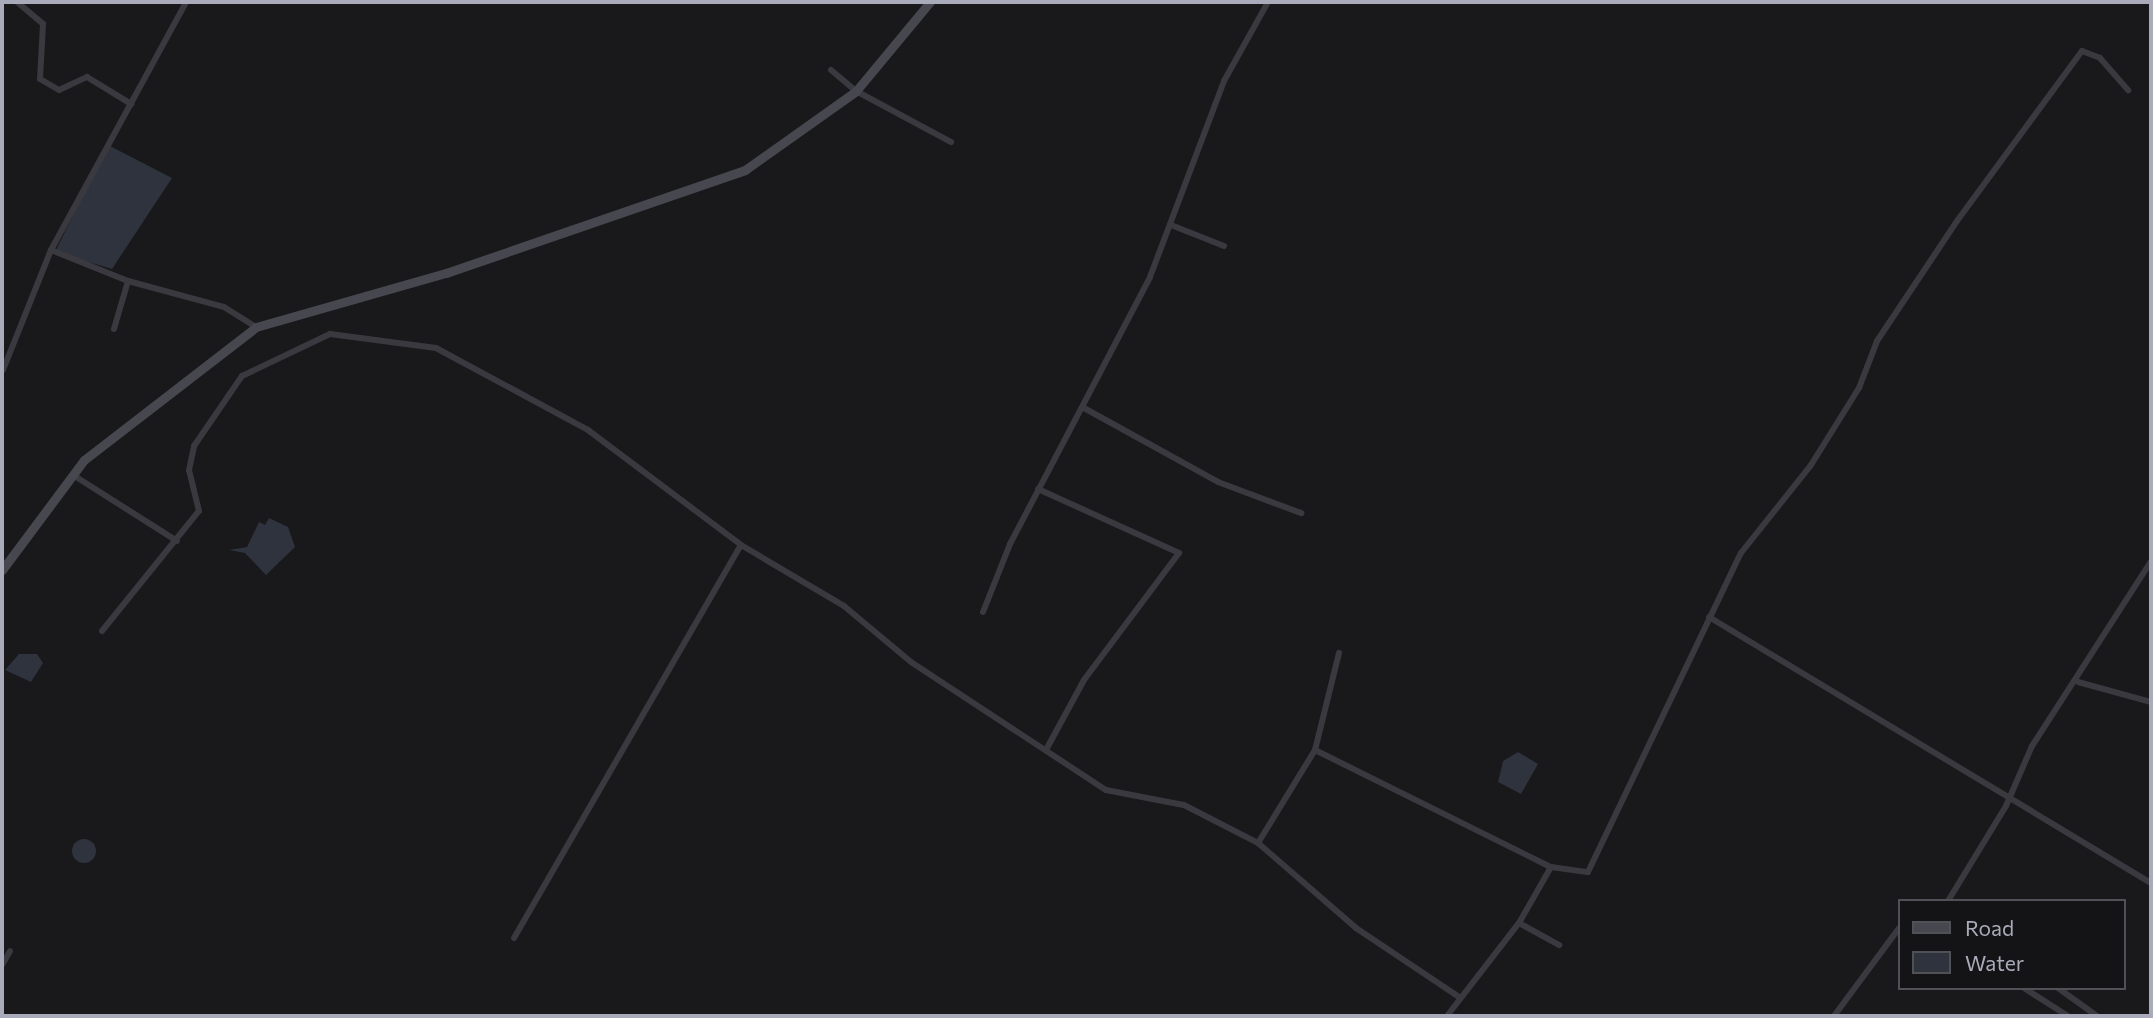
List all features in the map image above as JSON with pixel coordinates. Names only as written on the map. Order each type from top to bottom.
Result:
[{"type":"main road","points":[[2,570],[73,475],[256,327],[446,273],[745,170],[856,91],[930,2]]},
{"type":"street","points":[[17,2],[43,24],[40,79],[59,90],[87,77],[131,104]]},
{"type":"street","points":[[3,370],[51,250],[186,2]]},
{"type":"street","points":[[983,612],[1038,489],[1084,408],[1171,225],[1224,81],[1269,2]]},
{"type":"street","points":[[1315,750],[1551,867],[1588,872],[1741,552],[1811,466],[1859,388],[1877,341],[2082,51],[2100,58],[2128,90]]},
{"type":"street","points":[[831,70],[856,91],[951,142]]},
{"type":"street","points":[[1171,225],[1224,246]]},
{"type":"street","points":[[51,250],[128,281],[224,307],[256,327]]},
{"type":"street","points":[[114,329],[128,281]]},
{"type":"street","points":[[103,631],[199,511],[189,470],[213,410],[242,376],[330,334],[406,341],[467,364],[588,430],[741,544],[844,606],[911,662],[1106,790],[1184,805],[1258,843],[1356,928],[1459,997]]},
{"type":"street","points":[[1084,408],[1218,482],[1301,513]]},
{"type":"street","points":[[73,475],[177,541]]},
{"type":"street","points":[[1038,489],[1179,553],[1084,680],[1046,751]]},
{"type":"street","points":[[514,938],[741,544]]},
{"type":"street","points":[[1949,899],[2010,793],[2032,746],[2078,682],[2151,561]]},
{"type":"street","points":[[1709,617],[2010,793],[2151,883]]},
{"type":"street","points":[[1258,843],[1315,750],[1339,653]]},
{"type":"street","points":[[2078,682],[2151,702]]},
{"type":"street","points":[[1447,1016],[1459,997],[1519,923],[1551,867]]},
{"type":"street","points":[[1519,923],[1559,945]]},
{"type":"street","points":[[1835,1016],[1898,929]]},
{"type":"street","points":[[2,965],[10,951]]},
{"type":"street","points":[[2027,990],[2068,1016]]},
{"type":"street","points":[[2061,990],[2097,1016]]},
{"type":"water","points":[[108,145],[172,178],[112,269],[55,252]]},
{"type":"water","points":[[269,518],[288,527],[295,547],[266,575],[245,553],[229,550],[247,547],[259,522],[265,525]]},
{"type":"water","points":[[19,654],[37,654],[43,663],[31,682],[5,670]]},
{"type":"water","points":[[1518,752],[1538,764],[1521,794],[1498,782],[1503,761]]},
{"type":"water","points":[[84,839],[92,843],[96,851],[92,859],[84,863],[76,859],[72,851],[76,843]]}]
